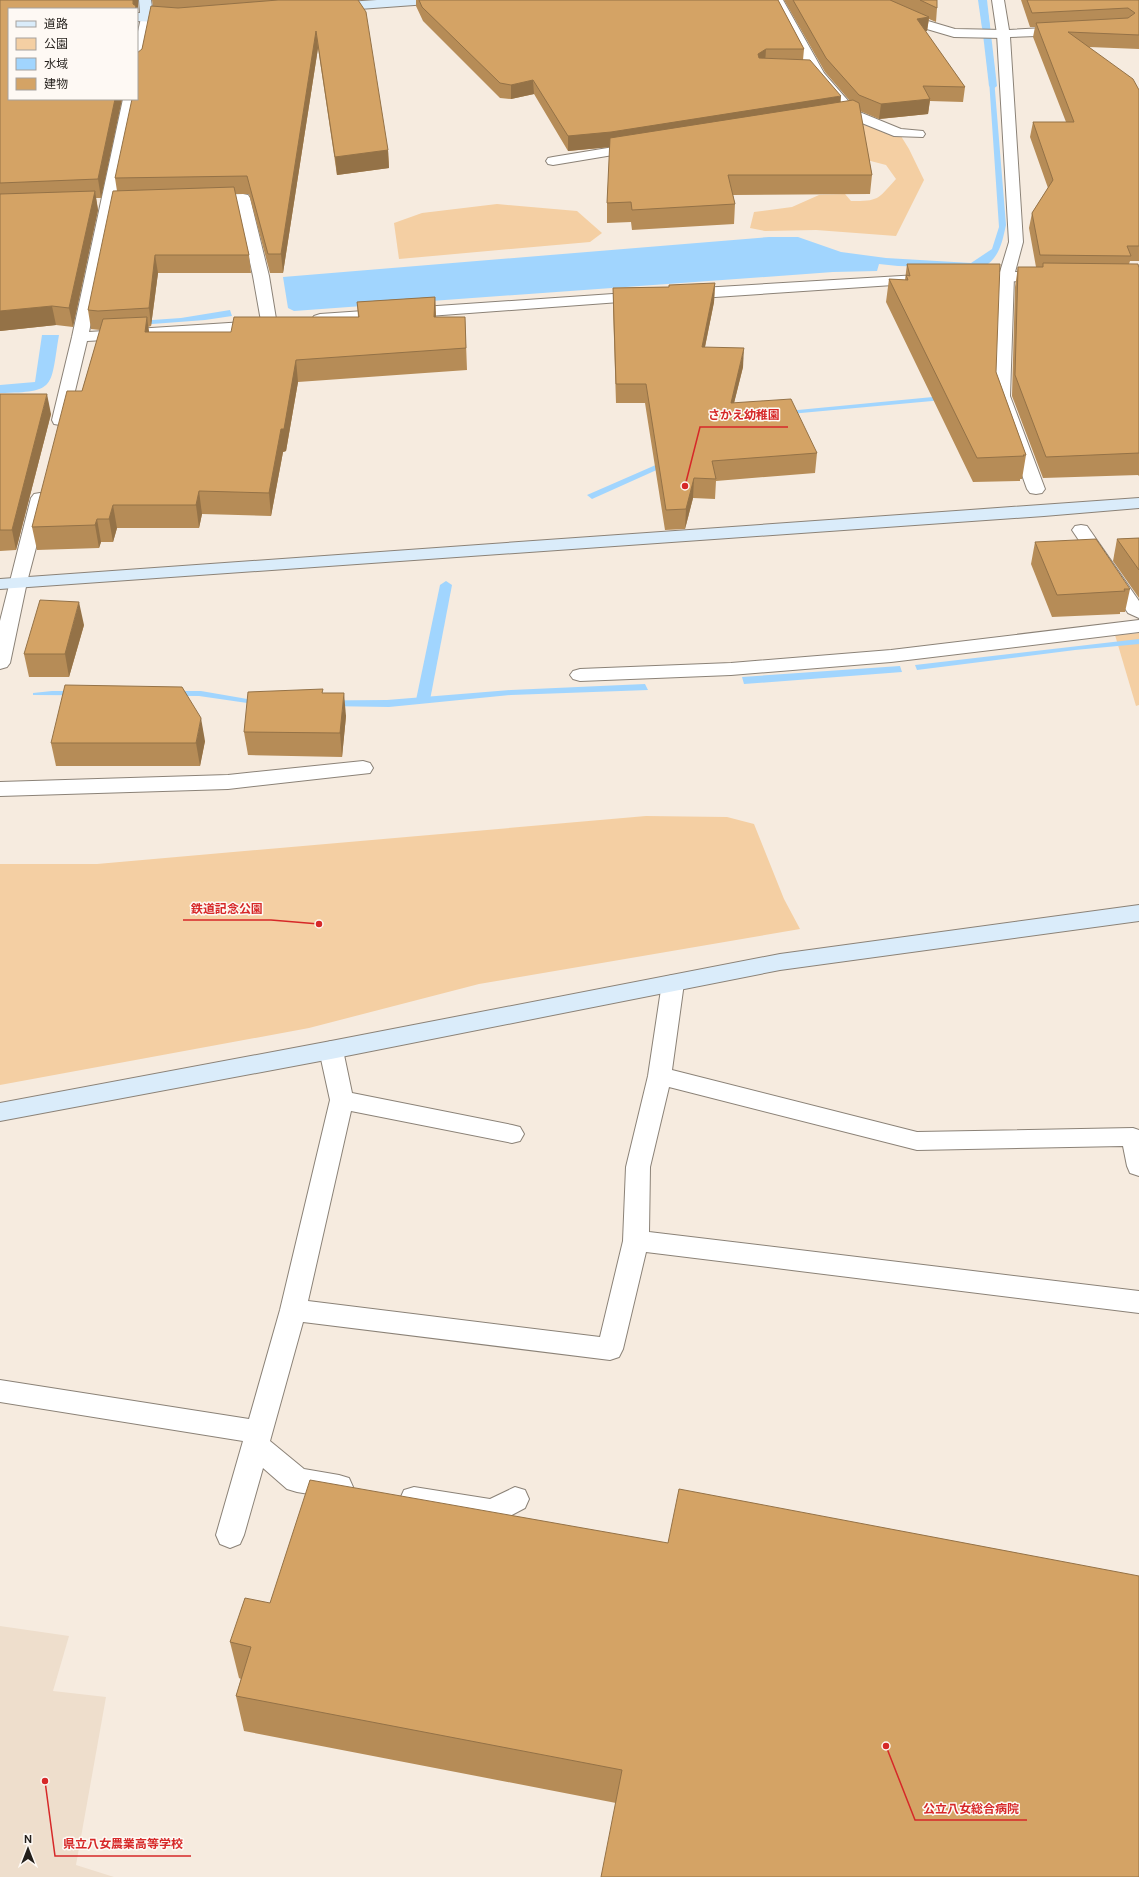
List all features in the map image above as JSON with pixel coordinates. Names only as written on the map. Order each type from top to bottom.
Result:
[{"type":"street","points":[[138,56],[145,0]]},
{"type":"street","points":[[321,8],[428,0]]},
{"type":"street","points":[[777,0],[815,69],[852,114],[899,134],[918,134]]},
{"type":"street","points":[[848,0],[895,10],[924,24],[954,33],[1003,34],[1079,30]]},
{"type":"street","points":[[998,0],[1003,34],[1016,242],[1006,276],[1002,396],[1036,489]]},
{"type":"street","points":[[142,17],[188,18]]},
{"type":"street","points":[[800,69],[815,69]]},
{"type":"street","points":[[56,437],[58,399],[80,337],[100,202],[130,100]]},
{"type":"street","points":[[836,117],[852,114]]},
{"type":"street","points":[[553,161],[650,145]]},
{"type":"street","points":[[80,337],[275,324],[261,276],[243,198],[195,199]]},
{"type":"street","points":[[100,202],[124,201]]},
{"type":"street","points":[[951,278],[1006,276],[1061,277]]},
{"type":"street","points":[[303,320],[936,279]]},
{"type":"street","points":[[0,663],[9,583],[44,483]]},
{"type":"street","points":[[9,583],[1036,512],[1139,503]]},
{"type":"street","points":[[1081,530],[1135,609],[1139,612]]},
{"type":"street","points":[[580,675],[730,669],[891,656],[1139,626]]},
{"type":"street","points":[[0,789],[228,782],[363,768]]},
{"type":"street","points":[[0,1112],[331,1050],[780,962],[1139,913]]},
{"type":"street","points":[[293,1310],[610,1348],[636,1240],[638,1167],[660,1076],[672,984]]},
{"type":"street","points":[[230,1535],[293,1310],[342,1100],[331,1050]]},
{"type":"street","points":[[660,1076],[917,1141],[1133,1137],[1139,1166]]},
{"type":"street","points":[[342,1100],[512,1134]]},
{"type":"street","points":[[636,1240],[1139,1302]]},
{"type":"street","points":[[0,1391],[257,1439],[297,1480],[360,1490]]},
{"type":"street","points":[[391,1495],[494,1512],[515,1498]]},
{"type":"shaded area","points":[[0,1626],[69,1636],[53,1691],[106,1697],[76,1865],[114,1877],[0,1877]]},
{"type":"green space","points":[[871,120],[896,128],[909,149],[924,180],[896,236],[816,230],[765,231],[750,228],[754,212],[792,207],[819,195],[845,194],[851,201],[867,201],[873,200],[881,195],[896,179],[886,165],[863,159],[773,152]]},
{"type":"green space","points":[[497,204],[577,211],[602,233],[590,242],[399,259],[394,223],[422,213]]},
{"type":"green space","points":[[1139,633],[1139,705],[1136,706],[1115,635]]},
{"type":"green space","points":[[646,816],[727,817],[754,824],[784,899],[800,929],[479,984],[309,1028],[0,1085],[0,864],[97,864]]},
{"type":"water","points":[[978,0],[986,0],[990,28],[982,28]]},
{"type":"water","points":[[988,65],[993,66],[1006,225],[999,250],[992,260],[982,268],[898,266],[879,264],[877,271],[833,272],[294,311],[288,308],[283,277],[769,237],[798,237],[841,252],[886,258],[971,263],[992,249],[999,227]]},
{"type":"water","points":[[230,310],[232,316],[205,320],[139,325],[138,321],[181,318]]},
{"type":"water","points":[[42,335],[59,335],[54,366],[48,384],[32,391],[0,393],[0,385],[35,382]]},
{"type":"water","points":[[985,392],[987,396],[779,415],[592,499],[587,495],[777,412]]},
{"type":"water","points":[[1139,639],[1139,644],[1075,650],[917,670],[915,665]]},
{"type":"water","points":[[900,666],[902,672],[744,684],[742,677]]},
{"type":"water","points":[[645,684],[648,690],[511,695],[389,707],[262,705],[199,696],[33,695],[33,693],[52,691],[201,691],[259,701],[387,700],[511,690]]},
{"type":"building","points":[[0,0],[133,0],[135,8],[8,8],[8,100],[115,100],[98,179],[0,183]]},
{"type":"building","points":[[278,0],[358,0],[366,12],[388,150],[335,157],[316,31],[281,254],[268,254],[247,176],[115,178],[132,100],[138,100],[138,52],[142,49],[151,6],[178,8]]},
{"type":"building","points":[[419,0],[778,0],[804,49],[766,49],[758,54],[759,58],[810,60],[841,96],[611,132],[568,136],[533,80],[511,85],[500,83],[422,7]]},
{"type":"building","points":[[793,0],[890,0],[929,17],[917,19],[965,87],[923,86],[930,99],[881,104],[859,95],[826,58]]},
{"type":"building","points":[[920,0],[937,0],[937,8]]},
{"type":"building","points":[[1027,0],[1139,0],[1139,35],[1068,32],[1133,79],[1139,90],[1139,246],[1127,246],[1131,256],[1040,255],[1032,213],[1053,180],[1033,122],[1074,122],[1036,23],[1128,18],[1135,13],[1128,8],[1032,13]]},
{"type":"building","points":[[853,100],[859,103],[872,175],[728,175],[735,204],[632,210],[631,202],[607,203],[610,138]]},
{"type":"building","points":[[234,187],[249,255],[155,255],[149,308],[98,311],[88,310],[113,191]]},
{"type":"building","points":[[95,191],[69,308],[52,306],[0,311],[0,194]]},
{"type":"building","points":[[1043,263],[1138,264],[1139,453],[1046,457],[1015,375],[1018,267],[1043,267]]},
{"type":"building","points":[[907,264],[1000,264],[996,372],[1026,455],[977,458],[889,279],[908,280],[906,275],[910,276]]},
{"type":"building","points":[[715,283],[702,347],[744,348],[731,403],[791,399],[817,453],[712,461],[716,479],[694,478],[686,509],[666,510],[646,384],[616,384],[613,288],[669,287],[669,285]]},
{"type":"building","points":[[435,297],[434,317],[465,317],[466,348],[296,360],[284,429],[281,429],[269,493],[199,491],[196,505],[113,505],[109,519],[97,519],[95,525],[32,527],[67,391],[82,391],[103,319],[147,317],[145,332],[231,332],[234,317],[359,317],[357,302]]},
{"type":"building","points":[[0,394],[47,394],[12,530],[0,530]]},
{"type":"building","points":[[1139,538],[1139,570],[1117,539]]},
{"type":"building","points":[[1096,539],[1130,589],[1124,589],[1125,591],[1057,595],[1035,542]]},
{"type":"building","points":[[40,600],[79,602],[65,654],[24,654]]},
{"type":"building","points":[[65,685],[182,687],[201,718],[196,743],[51,743]]},
{"type":"building","points":[[323,689],[322,693],[344,693],[340,733],[244,732],[248,692]]},
{"type":"building","points":[[310,1480],[668,1543],[679,1489],[1139,1576],[1139,1877],[601,1877],[622,1770],[236,1696],[251,1647],[230,1642],[245,1598],[270,1603]]},
{"type":"waterway","points":[[983,0],[993,86]]},
{"type":"waterway","points":[[423,700],[446,585]]},
{"type":"place","name":"さかえ幼稚園","points":[[685,486]]},
{"type":"place","name":"鉄道記念公園","points":[[319,924]]},
{"type":"place","name":"公立八女総合病院","points":[[886,1746]]},
{"type":"place","name":"県立八女農業高等学校","points":[[45,1781]]}]
